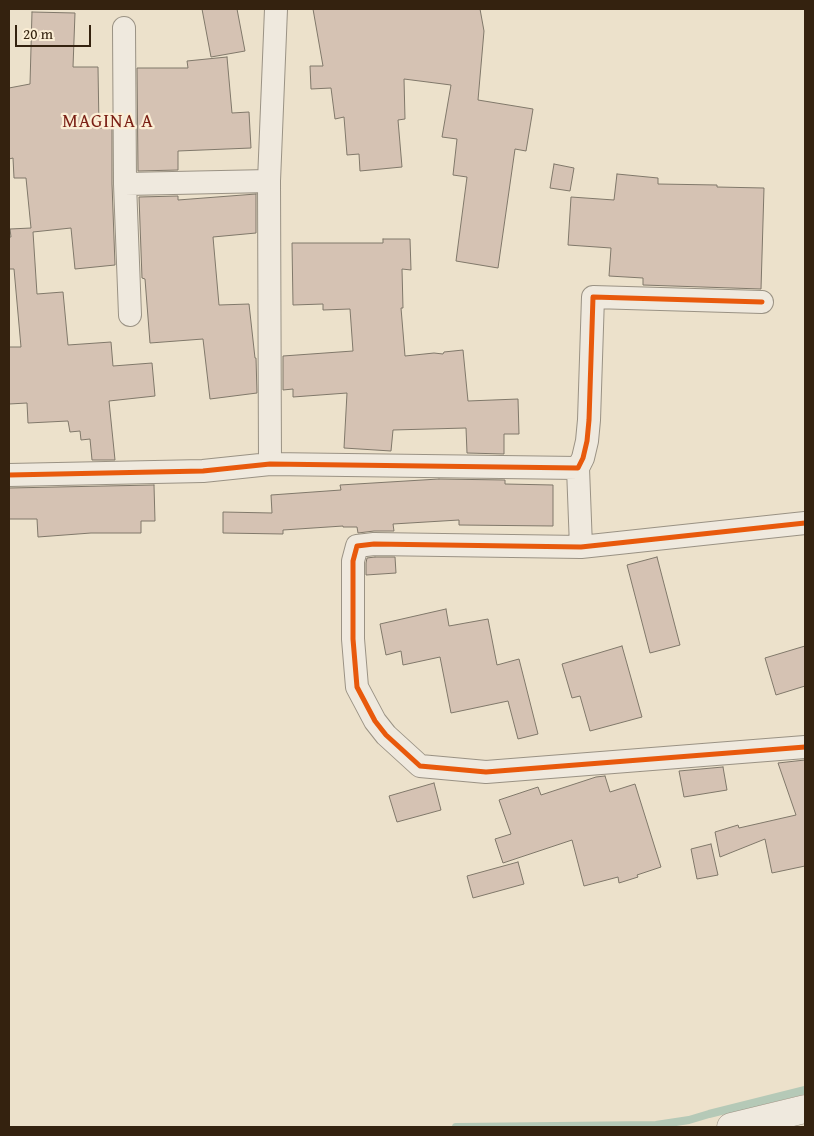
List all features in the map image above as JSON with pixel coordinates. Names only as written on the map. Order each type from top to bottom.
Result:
[{"type":"street","points":[[270,464],[269,181],[276,9]]},
{"type":"street","points":[[124,28],[125,184],[130,315]]},
{"type":"street","points":[[125,184],[269,181]]},
{"type":"street","points":[[582,547],[578,468],[583,458],[590,420],[593,297],[762,302]]},
{"type":"street","points":[[9,474],[203,471],[270,464],[578,468]]},
{"type":"street","points":[[805,523],[582,547],[374,544],[357,546],[354,560],[353,639],[357,687],[374,721],[402,751],[420,766],[486,772],[805,747]]},
{"type":"street","points":[[731,1127],[805,1109]]},
{"type":"building","points":[[202,9],[237,9],[245,51],[211,57]]},
{"type":"building","points":[[313,9],[480,9],[484,31],[478,100],[533,109],[526,151],[515,149],[498,268],[456,261],[467,177],[453,175],[457,139],[442,137],[451,85],[404,79],[405,119],[398,120],[402,167],[360,171],[359,154],[347,155],[344,117],[335,119],[331,88],[311,89],[310,66],[323,66]]},
{"type":"building","points":[[32,12],[75,13],[73,67],[98,67],[99,128],[112,127],[115,265],[75,269],[71,228],[33,232],[37,294],[63,292],[68,345],[111,342],[113,366],[152,363],[155,396],[109,401],[115,460],[92,460],[90,439],[81,440],[80,431],[70,432],[68,421],[28,423],[27,403],[9,404],[9,347],[21,347],[14,269],[9,269],[10,229],[31,228],[26,178],[14,178],[13,158],[9,159],[9,88],[30,84]]},
{"type":"building","points":[[227,57],[232,113],[249,112],[251,148],[178,151],[178,170],[138,171],[137,68],[188,68],[187,61]]},
{"type":"building","points":[[554,164],[574,168],[570,191],[550,188]]},
{"type":"building","points":[[617,174],[658,178],[658,184],[764,188],[761,289],[643,285],[643,278],[609,276],[611,248],[568,245],[571,197],[614,200]]},
{"type":"building","points":[[256,194],[256,233],[213,237],[219,305],[249,304],[256,358],[257,393],[210,399],[203,339],[150,343],[145,279],[142,278],[139,197],[178,196],[178,200]]},
{"type":"building","points":[[383,239],[410,239],[411,270],[402,269],[403,308],[401,308],[405,356],[443,354],[444,352],[463,350],[468,401],[518,399],[519,434],[504,434],[504,454],[467,453],[466,428],[393,430],[391,451],[344,448],[347,393],[293,397],[293,389],[283,390],[283,356],[353,351],[350,309],[323,310],[323,304],[293,305],[292,243],[383,243]]},
{"type":"building","points":[[439,479],[505,480],[505,484],[553,485],[553,526],[459,525],[459,520],[393,524],[394,531],[358,533],[357,527],[343,526],[283,530],[283,534],[223,533],[223,512],[272,513],[271,495],[341,490],[340,485]]},
{"type":"building","points":[[154,485],[155,521],[141,521],[141,533],[91,533],[38,537],[37,519],[9,519],[9,488]]},
{"type":"building","points":[[395,557],[396,573],[366,575],[367,558]]},
{"type":"building","points":[[657,557],[680,645],[650,653],[627,565]]},
{"type":"building","points":[[446,609],[449,626],[488,619],[497,665],[519,659],[538,734],[518,739],[508,701],[451,713],[440,657],[403,665],[401,651],[386,655],[380,624]]},
{"type":"building","points":[[622,646],[642,717],[590,731],[580,696],[572,698],[562,664]]},
{"type":"building","points":[[805,646],[805,686],[776,695],[765,658]]},
{"type":"building","points":[[805,760],[805,866],[772,873],[765,839],[720,857],[715,832],[738,825],[739,828],[796,815],[778,763]]},
{"type":"building","points":[[723,767],[727,790],[684,797],[679,771]]},
{"type":"building","points":[[605,776],[610,792],[635,784],[661,867],[619,883],[618,877],[584,886],[572,840],[503,863],[495,839],[511,834],[499,800],[538,787],[541,795],[596,777]]},
{"type":"building","points":[[434,783],[441,810],[397,822],[389,796]]},
{"type":"building","points":[[711,844],[718,875],[697,879],[691,849]]},
{"type":"building","points":[[518,862],[524,884],[473,898],[467,876]]},
{"type":"waterway","points":[[456,1127],[656,1125],[689,1120],[805,1090]]},
{"type":"cycle path","points":[[9,475],[203,471],[270,464],[578,468],[583,458],[587,441],[589,420],[593,297],[762,302]]},
{"type":"cycle path","points":[[805,523],[581,547],[374,544],[357,546],[353,561],[353,639],[357,687],[375,721],[386,735],[420,766],[486,772],[805,747]]},
{"type":"district","name":"MAGINA A","points":[[108,122]]}]
